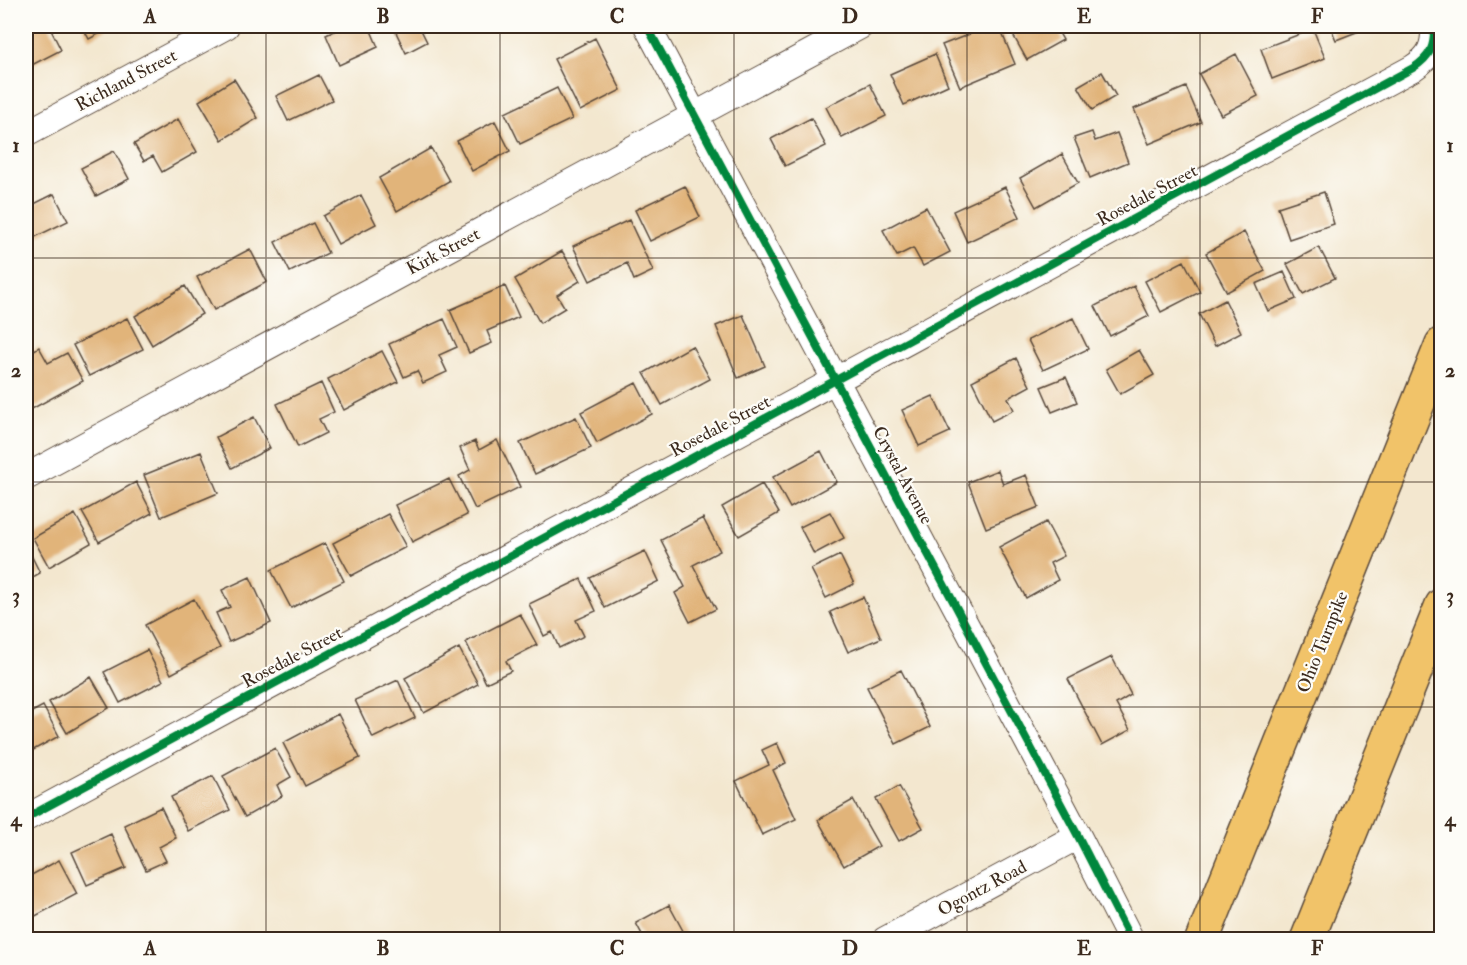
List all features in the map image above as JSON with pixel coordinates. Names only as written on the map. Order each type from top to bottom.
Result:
[{"type":"highway","name":"Ohio Turnpike","points":[[1202,939],[1442,344]]},
{"type":"highway","points":[[1307,939],[1442,605]]},
{"type":"street","name":"Richland Street","points":[[26,134],[226,26]]},
{"type":"street","name":"Crystal Avenue","points":[[647,26],[1130,938]]},
{"type":"street","name":"Kirk Street","points":[[26,477],[860,26]]},
{"type":"street","name":"Rosedale Street","points":[[26,818],[1413,68],[1426,59],[1433,43],[1434,26]]},
{"type":"street","name":"Ogontz Road","points":[[885,939],[1078,836]]},
{"type":"building","points":[[26,26],[28,28],[49,26],[61,50],[26,68]]},
{"type":"building","points":[[82,26],[114,26],[89,39]]},
{"type":"building","points":[[346,26],[369,26],[378,47],[339,65],[326,35]]},
{"type":"building","points":[[393,26],[419,26],[427,42],[406,53]]},
{"type":"building","points":[[990,26],[999,26],[1015,64],[960,87],[942,45]]},
{"type":"building","points":[[1008,26],[1055,26],[1063,40],[1027,60]]},
{"type":"building","points":[[1330,26],[1372,26],[1336,40]]},
{"type":"building","points":[[1313,29],[1325,58],[1272,79],[1261,49]]},
{"type":"building","points":[[595,38],[621,90],[580,111],[554,59]]},
{"type":"building","points":[[935,54],[948,85],[904,105],[890,74]]},
{"type":"building","points":[[1236,54],[1258,96],[1221,115],[1199,74]]},
{"type":"building","points":[[1102,72],[1116,96],[1092,110],[1078,86]]},
{"type":"building","points":[[319,75],[332,100],[288,121],[276,96]]},
{"type":"building","points":[[234,79],[258,118],[222,140],[199,101]]},
{"type":"building","points":[[870,84],[886,116],[842,138],[826,107]]},
{"type":"building","points":[[1186,87],[1201,122],[1149,144],[1134,109]]},
{"type":"building","points":[[557,88],[572,119],[520,144],[505,113]]},
{"type":"building","points":[[811,118],[826,146],[785,166],[771,139]]},
{"type":"building","points":[[178,119],[197,152],[162,172],[153,156],[144,161],[134,144]]},
{"type":"building","points":[[495,121],[510,151],[472,171],[457,141]]},
{"type":"building","points":[[1092,132],[1095,141],[1117,133],[1128,162],[1090,178],[1074,138]]},
{"type":"building","points":[[431,148],[449,181],[397,211],[379,178]]},
{"type":"building","points":[[114,151],[129,179],[96,196],[81,168]]},
{"type":"building","points":[[1062,154],[1078,183],[1036,207],[1020,178]]},
{"type":"building","points":[[685,186],[700,217],[650,241],[635,210]]},
{"type":"building","points":[[1005,187],[1020,217],[967,242],[953,211]]},
{"type":"building","points":[[1324,192],[1334,224],[1289,239],[1278,207]]},
{"type":"building","points":[[54,194],[68,221],[29,240],[26,232],[26,208]]},
{"type":"building","points":[[361,195],[376,224],[338,244],[323,216]]},
{"type":"building","points":[[926,207],[950,252],[923,266],[913,248],[897,256],[883,230]]},
{"type":"building","points":[[629,220],[653,271],[634,280],[627,263],[590,281],[573,246]]},
{"type":"building","points":[[313,223],[328,253],[290,272],[275,242]]},
{"type":"building","points":[[1244,232],[1265,271],[1227,292],[1206,253]]},
{"type":"building","points":[[1319,247],[1335,278],[1303,294],[1287,264]]},
{"type":"building","points":[[250,249],[267,282],[214,310],[197,277]]},
{"type":"building","points":[[562,251],[580,281],[557,295],[565,308],[540,323],[515,279]]},
{"type":"building","points":[[1184,261],[1200,292],[1161,312],[1145,281]]},
{"type":"building","points":[[1284,272],[1296,299],[1268,311],[1256,284]]},
{"type":"building","points":[[185,286],[202,314],[152,345],[135,316]]},
{"type":"building","points":[[505,286],[519,317],[487,331],[492,343],[469,353],[450,310]]},
{"type":"building","points":[[1134,286],[1149,316],[1110,336],[1095,306]]},
{"type":"building","points":[[1225,300],[1241,332],[1215,346],[1199,314]]},
{"type":"building","points":[[743,315],[765,366],[738,378],[716,326]]},
{"type":"building","points":[[127,318],[143,349],[89,376],[73,345]]},
{"type":"building","points":[[1073,318],[1088,349],[1043,370],[1028,340]]},
{"type":"building","points":[[444,319],[457,347],[439,355],[447,372],[423,383],[417,371],[404,377],[389,344]]},
{"type":"building","points":[[692,346],[710,379],[662,405],[644,373]]},
{"type":"building","points":[[39,347],[48,363],[67,353],[83,381],[30,410],[26,402],[26,355]]},
{"type":"building","points":[[1139,350],[1154,375],[1120,394],[1106,369]]},
{"type":"building","points":[[382,351],[398,382],[344,410],[328,379]]},
{"type":"building","points":[[1016,358],[1030,386],[1008,398],[1014,410],[992,421],[972,381]]},
{"type":"building","points":[[1066,377],[1077,402],[1052,412],[1041,387]]},
{"type":"building","points":[[321,383],[334,412],[319,419],[326,433],[298,447],[277,404]]},
{"type":"building","points":[[636,383],[652,414],[597,443],[581,412]]},
{"type":"building","points":[[933,396],[950,432],[919,446],[902,410]]},
{"type":"building","points":[[254,417],[270,448],[232,468],[216,437]]},
{"type":"building","points":[[576,417],[591,448],[535,474],[520,443]]},
{"type":"building","points":[[497,440],[520,487],[475,509],[459,476],[470,470],[460,448],[475,441],[479,450]]},
{"type":"building","points":[[821,451],[837,482],[790,508],[773,477]]},
{"type":"building","points":[[201,452],[218,493],[161,517],[144,475]]},
{"type":"building","points":[[998,470],[1003,484],[1026,475],[1039,507],[986,528],[968,482]]},
{"type":"building","points":[[449,479],[467,515],[412,542],[395,505]]},
{"type":"building","points":[[136,482],[152,513],[99,542],[82,512]]},
{"type":"building","points":[[762,484],[779,513],[739,536],[722,507]]},
{"type":"building","points":[[830,512],[844,538],[814,554],[800,527]]},
{"type":"building","points":[[75,514],[91,543],[49,567],[33,538]]},
{"type":"building","points":[[388,514],[406,547],[351,576],[333,543]]},
{"type":"building","points":[[703,518],[720,551],[693,565],[716,609],[690,622],[675,593],[685,587],[661,540]]},
{"type":"building","points":[[1046,522],[1064,556],[1050,563],[1058,580],[1026,598],[999,547]]},
{"type":"building","points":[[325,543],[344,581],[291,608],[271,570]]},
{"type":"building","points":[[26,545],[40,573],[26,581]]},
{"type":"building","points":[[645,551],[659,581],[605,608],[590,578]]},
{"type":"building","points":[[840,555],[854,584],[826,598],[811,569]]},
{"type":"building","points":[[250,577],[271,623],[229,642],[216,613],[230,607],[222,590]]},
{"type":"building","points":[[581,579],[596,611],[576,620],[584,636],[559,648],[552,632],[544,636],[529,604]]},
{"type":"building","points":[[863,597],[881,638],[848,652],[830,612]]},
{"type":"building","points":[[194,599],[220,648],[171,674],[145,625]]},
{"type":"building","points":[[520,614],[537,645],[506,661],[511,671],[486,683],[466,642]]},
{"type":"building","points":[[459,648],[478,684],[424,713],[405,678]]},
{"type":"building","points":[[147,650],[163,681],[120,703],[104,672]]},
{"type":"building","points":[[1112,657],[1131,695],[1116,704],[1130,730],[1102,745],[1068,679]]},
{"type":"building","points":[[901,670],[930,727],[896,744],[867,687]]},
{"type":"building","points":[[91,677],[109,708],[67,733],[49,702]]},
{"type":"building","points":[[398,680],[415,718],[373,738],[355,700]]},
{"type":"building","points":[[43,706],[59,736],[26,754],[26,715]]},
{"type":"building","points":[[338,714],[360,758],[305,786],[283,743]]},
{"type":"building","points":[[777,743],[786,763],[773,770],[796,819],[762,835],[736,781],[769,765],[762,750]]},
{"type":"building","points":[[275,748],[291,777],[277,785],[282,796],[245,817],[223,776]]},
{"type":"building","points":[[213,776],[230,810],[188,831],[171,797]]},
{"type":"building","points":[[899,786],[923,828],[899,841],[876,799]]},
{"type":"building","points":[[853,800],[879,846],[844,866],[818,820]]},
{"type":"building","points":[[161,807],[176,838],[159,847],[166,861],[146,870],[124,825]]},
{"type":"building","points":[[111,834],[126,868],[87,885],[72,852]]},
{"type":"building","points":[[59,860],[77,894],[26,921],[26,878]]},
{"type":"building","points":[[669,905],[688,940],[645,940],[636,923]]},
{"type":"cycle path","points":[[647,26],[1078,836],[1131,940]]},
{"type":"cycle path","points":[[26,818],[1413,68],[1424,60],[1430,51],[1434,40],[1434,26]]}]
